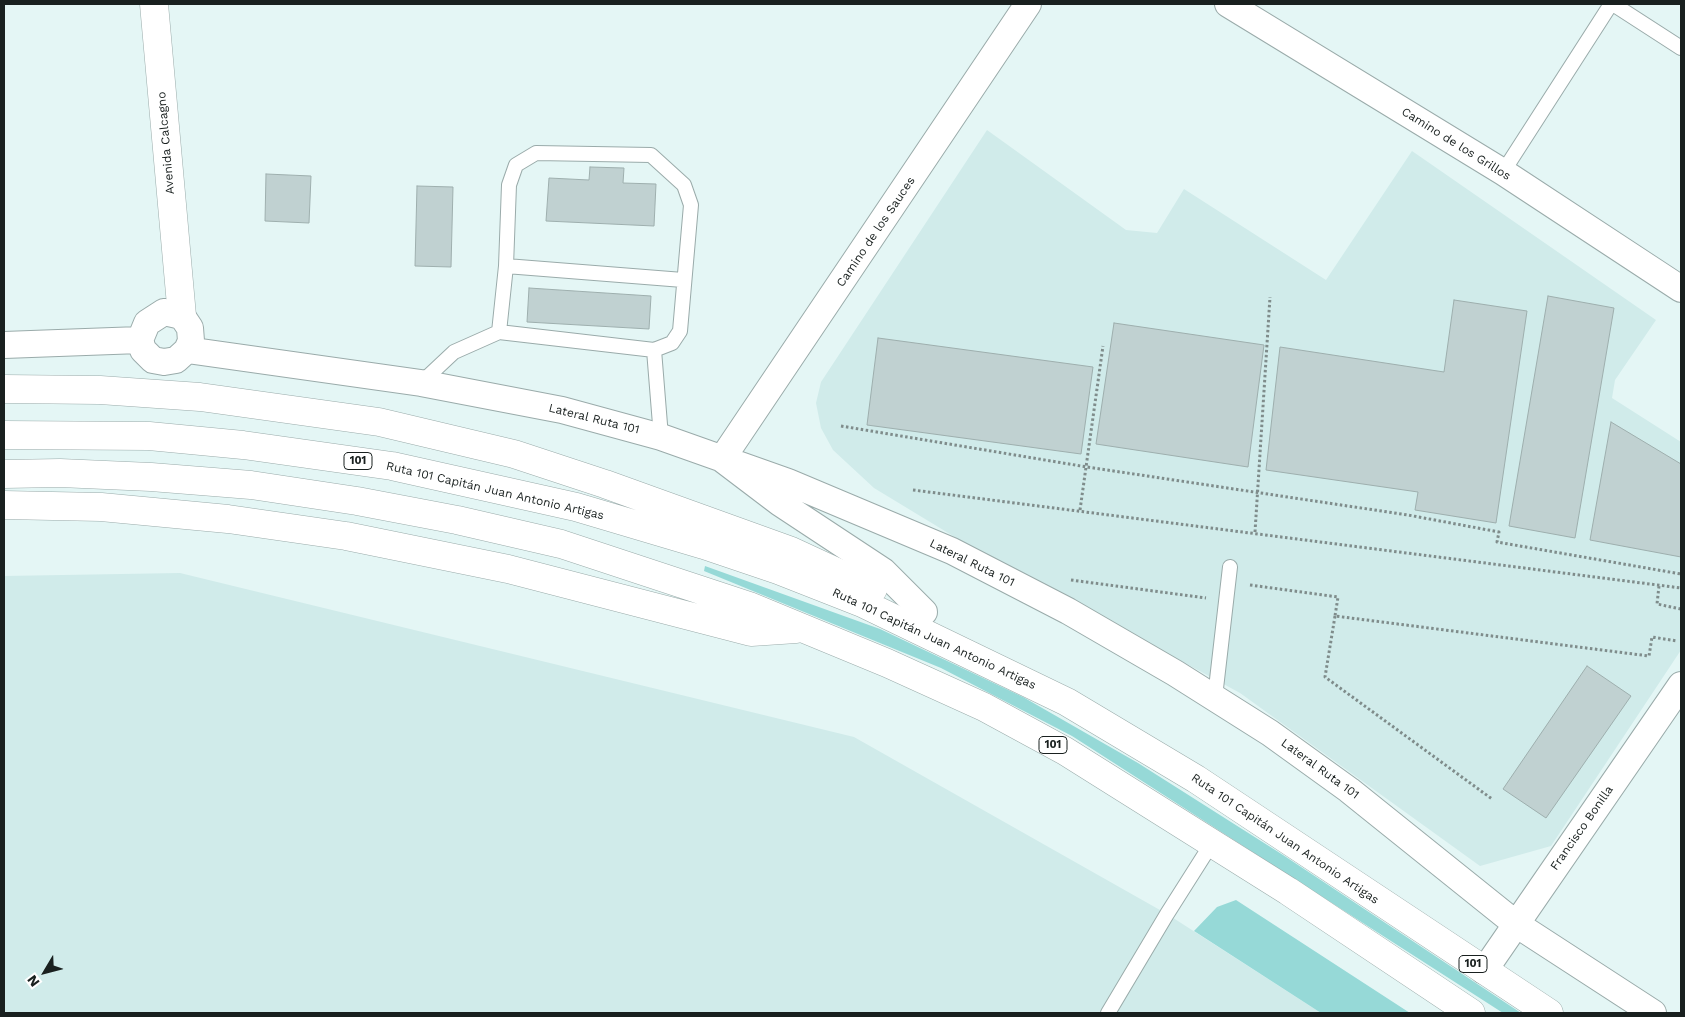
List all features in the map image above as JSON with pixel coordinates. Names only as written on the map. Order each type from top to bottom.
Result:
[{"type":"main road","name":"Avenida Calcagno","points":[[154,4],[177,283],[173,314]]},
{"type":"main road","points":[[4,389],[100,390],[200,397],[379,422],[504,452],[614,487],[790,551],[924,612],[971,654]]},
{"type":"main road","name":"Ruta 101 Capitán Juan Antonio Artigas","points":[[4,435],[149,436],[301,452],[392,466],[566,505],[704,545],[778,570],[862,603],[1067,702],[1196,778],[1549,1013]]},
{"type":"main road","name":"101","points":[[4,474],[60,473],[151,477],[251,485],[356,500],[457,520],[561,544],[637,567],[749,606],[984,707],[1065,751],[1212,844],[1471,1013]]},
{"type":"main road","points":[[4,505],[101,506],[228,519],[346,536],[508,569],[750,632],[802,628]]},
{"type":"street","name":"Camino de los Sauces","points":[[722,458],[1028,4]]},
{"type":"street","name":"Camino de los Grillos","points":[[1228,4],[1503,172],[1681,289]]},
{"type":"street","points":[[173,314],[190,328],[191,341],[187,350],[176,360],[164,362],[153,360],[143,350],[140,340],[147,323],[173,314]]},
{"type":"street","points":[[4,345],[140,340]]},
{"type":"street","name":"Lateral Ruta 101","points":[[187,350],[421,383],[562,410],[660,436],[722,458],[788,482],[952,551],[1068,611],[1215,697],[1270,733],[1350,790],[1516,924],[1654,1013]]},
{"type":"street","points":[[722,458],[780,503],[883,571],[924,612]]},
{"type":"street","name":"Francisco Bonilla","points":[[1484,971],[1681,685]]},
{"type":"lane","points":[[1503,172],[1612,4],[1681,48]]},
{"type":"lane","points":[[421,383],[454,352],[499,332],[654,350],[672,343],[680,331],[692,205],[684,185],[651,156],[536,154],[516,165],[509,184],[506,266],[499,332]]},
{"type":"lane","points":[[506,266],[684,280]]},
{"type":"lane","points":[[654,350],[660,436]]},
{"type":"lane","points":[[1215,697],[1230,567]]},
{"type":"lane","points":[[1108,1013],[1167,914],[1212,844]]},
{"type":"path","points":[[1255,532],[1270,297]]},
{"type":"path","points":[[1080,510],[1103,346]]},
{"type":"path","points":[[842,426],[1087,467],[1258,491],[1408,515],[1499,532],[1497,542],[1681,574]]},
{"type":"path","points":[[913,490],[1255,532],[1681,588]]},
{"type":"path","points":[[1067,580],[1209,599],[1211,590]]},
{"type":"path","points":[[1250,585],[1338,597],[1325,677],[1492,799]]},
{"type":"path","points":[[1660,586],[1657,604],[1681,609]]},
{"type":"path","points":[[1335,616],[1649,656],[1652,637],[1677,641]]},
{"type":"shaded area","points":[[987,130],[1126,230],[1157,233],[1184,189],[1326,280],[1412,151],[1656,320],[1615,380],[1612,398],[1681,442],[1681,650],[1551,846],[1480,866],[1240,693],[963,542],[874,488],[833,450],[821,428],[816,403],[821,382]]},
{"type":"shaded area","points":[[705,566],[880,629],[1023,697],[1138,763],[1283,855],[1521,1013],[1503,1013],[1072,736],[941,668],[704,571]]},
{"type":"shaded area","points":[[180,573],[854,737],[1167,914],[1321,1013],[4,1013],[4,576]]},
{"type":"shaded area","points":[[1236,900],[1410,1013],[1321,1013],[1194,931],[1217,907]]},
{"type":"building","points":[[590,167],[624,168],[623,183],[656,184],[654,226],[546,221],[549,178],[589,180]]},
{"type":"building","points":[[266,174],[311,176],[309,223],[265,221]]},
{"type":"building","points":[[417,186],[453,187],[451,267],[415,266]]},
{"type":"building","points":[[529,288],[651,296],[649,329],[527,322]]},
{"type":"building","points":[[1548,296],[1614,308],[1575,538],[1509,526]]},
{"type":"building","points":[[1454,300],[1527,311],[1496,523],[1415,510],[1418,492],[1266,470],[1280,347],[1444,372]]},
{"type":"building","points":[[1114,323],[1264,345],[1248,467],[1096,444]]},
{"type":"building","points":[[878,338],[1093,367],[1081,454],[867,425]]},
{"type":"building","points":[[1611,422],[1681,464],[1681,557],[1590,540]]},
{"type":"building","points":[[1587,666],[1631,696],[1546,818],[1503,789]]}]
